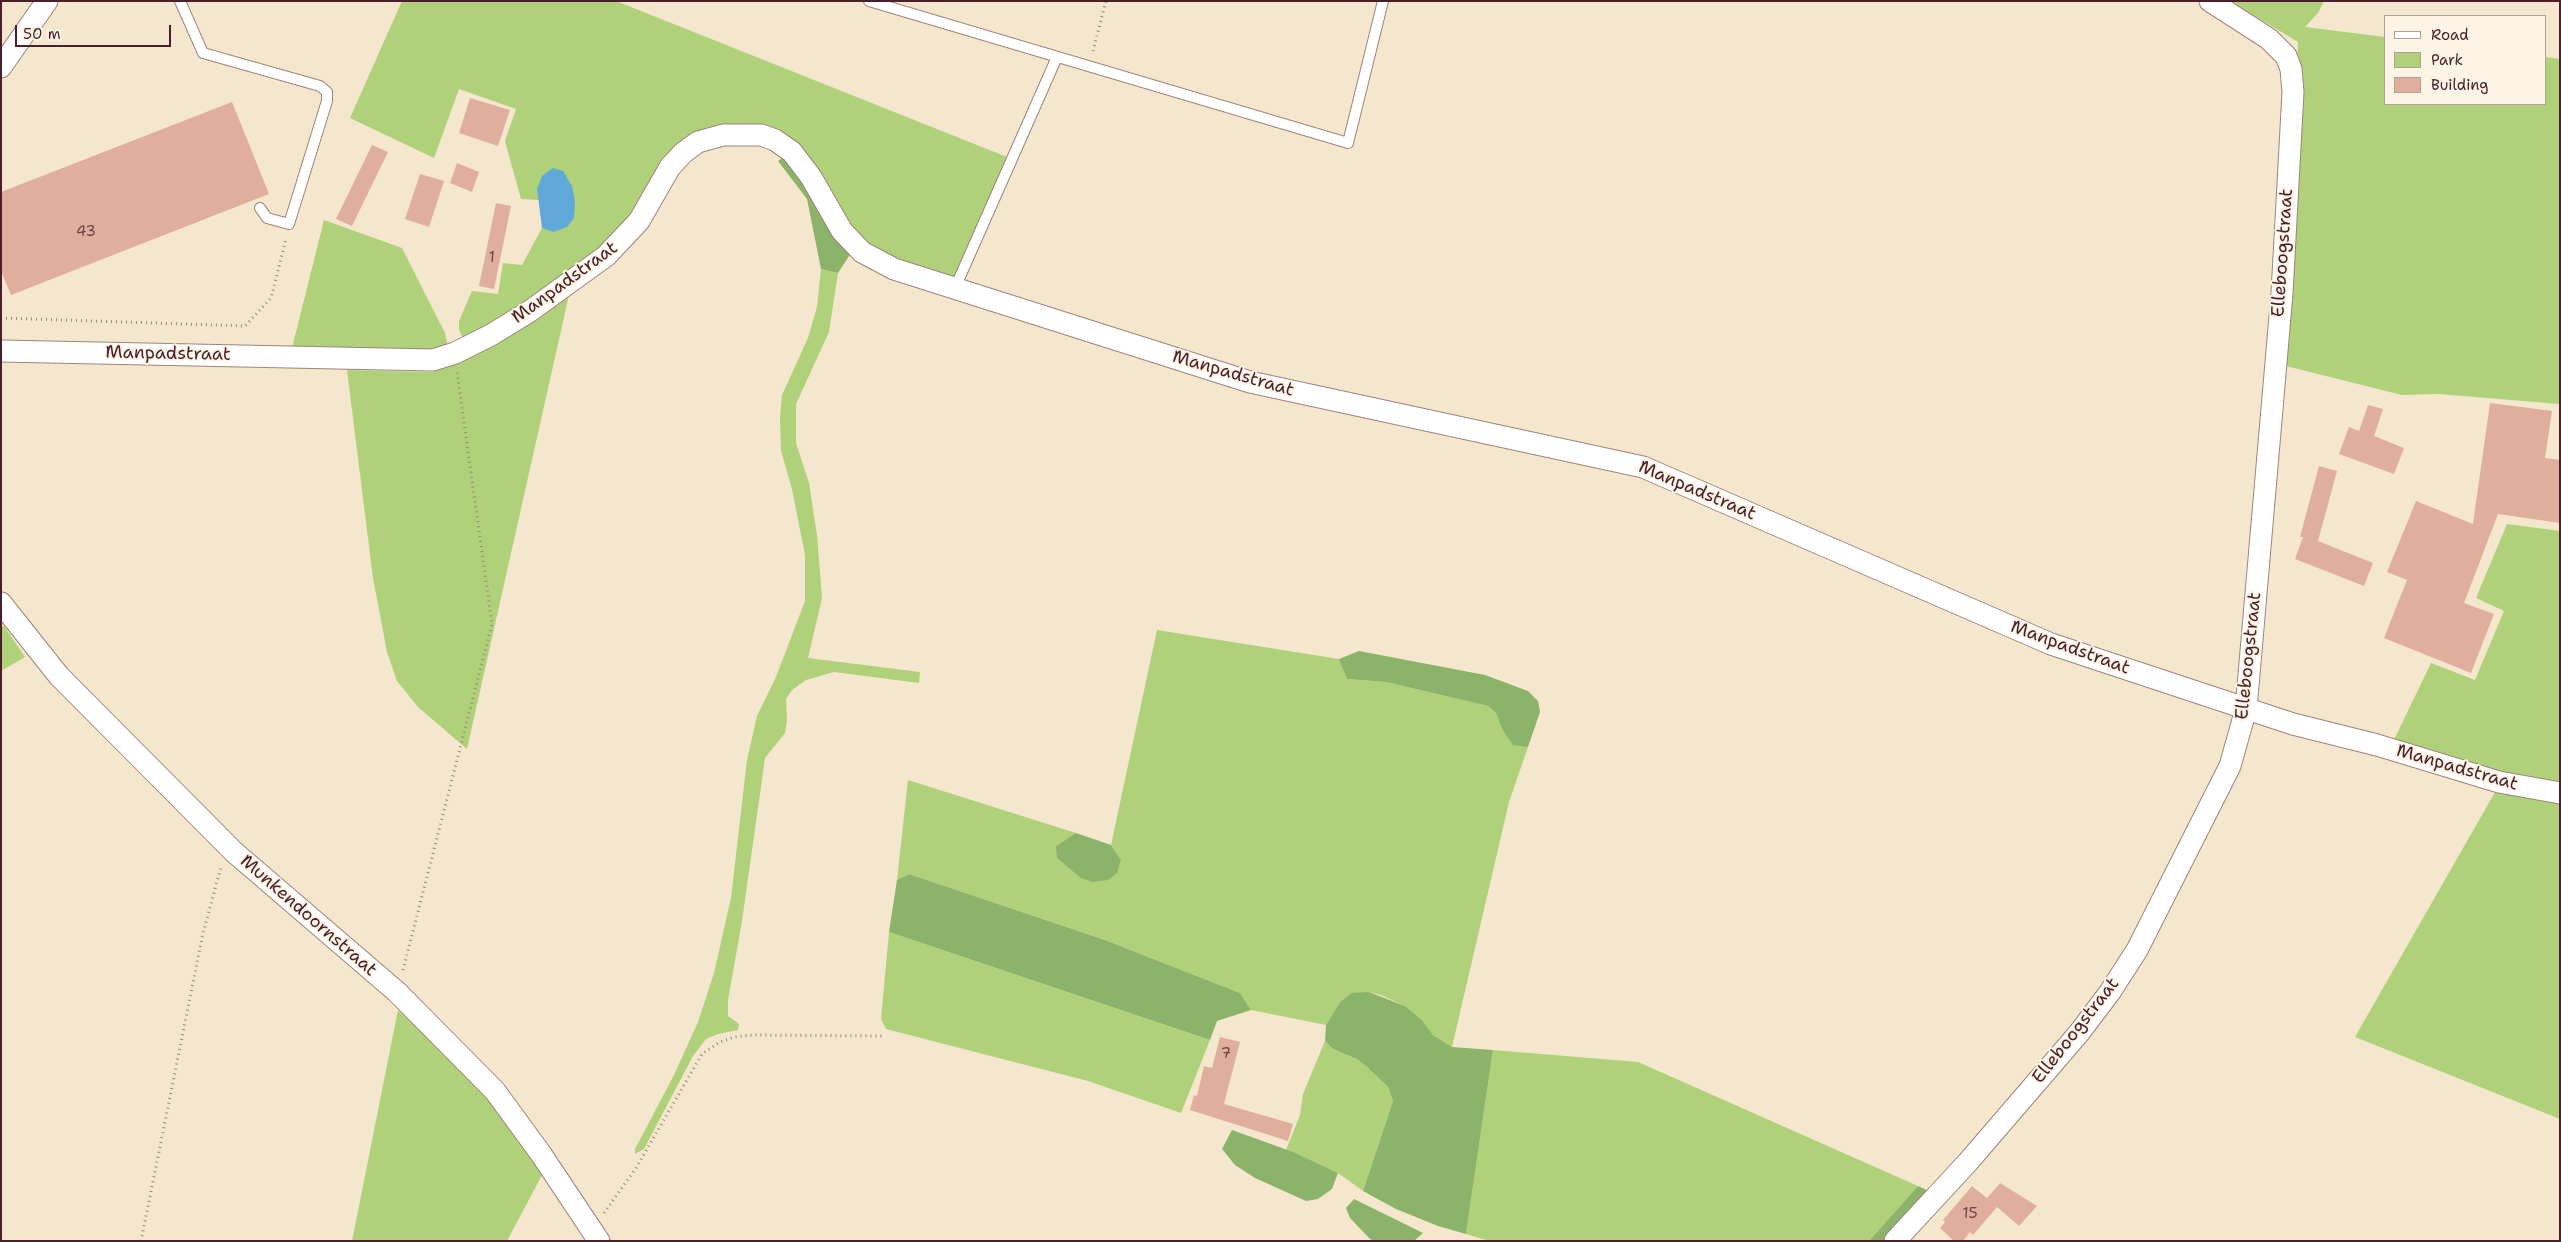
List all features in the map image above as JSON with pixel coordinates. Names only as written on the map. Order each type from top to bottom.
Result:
[{"type":"street","points":[[1,67],[47,1]]},
{"type":"street","name":"Elleboogstraat","points":[[1895,1241],[1968,1162],[2079,1033],[2110,992],[2141,942],[2230,766],[2246,709],[2282,293],[2293,92],[2291,69],[2286,56],[2270,40],[2210,1]]},
{"type":"street","name":"Manpadstraat","points":[[1,351],[433,360],[455,353],[491,335],[530,311],[606,256],[640,221],[670,167],[683,153],[698,142],[723,135],[761,135],[775,140],[792,152],[811,176],[842,231],[862,252],[894,269],[1250,382],[1643,467],[2051,644],[2246,709],[2377,745],[2499,782],[2560,793]]},
{"type":"street","name":"Munkendoornstraat","points":[[1,603],[59,676],[234,852],[397,992],[495,1091],[541,1154],[595,1236]]},
{"type":"lane","points":[[180,1],[203,53],[320,86],[327,92],[327,100],[289,224],[266,218],[260,208]]},
{"type":"lane","points":[[869,1],[1348,143],[1383,1]]},
{"type":"lane","points":[[955,288],[1058,57]]},
{"type":"path","points":[[1089,66],[1106,1]]},
{"type":"path","points":[[1,318],[245,326],[271,298],[289,224]]},
{"type":"path","points":[[397,992],[492,624],[455,353]]},
{"type":"path","points":[[141,1241],[203,933],[221,867],[234,852]]},
{"type":"path","points":[[595,1236],[702,1054],[720,1042],[734,1036],[885,1036]]},
{"type":"green space","points":[[402,1],[616,1],[1012,159],[959,282],[901,264],[864,245],[792,143],[701,134],[635,215],[598,255],[468,339],[462,336],[459,330],[459,321],[472,291],[498,294],[503,263],[522,265],[542,228],[553,232],[537,189],[539,200],[521,199],[505,141],[516,109],[459,89],[434,158],[350,118]]},
{"type":"green space","points":[[2230,1],[2324,1],[2318,13],[2305,27],[2384,37],[2384,105],[2546,105],[2546,57],[2560,59],[2560,404],[2438,394],[2402,395],[2282,365],[2287,320],[2298,42]]},
{"type":"green space","points":[[784,157],[791,161],[851,253],[838,273],[821,269],[807,199],[778,161]]},
{"type":"green space","points":[[324,220],[402,248],[445,333],[448,348],[435,353],[291,352]]},
{"type":"green space","points":[[821,269],[838,273],[829,332],[796,404],[796,443],[809,483],[817,535],[822,598],[808,658],[920,672],[919,683],[834,672],[806,680],[792,690],[786,699],[787,720],[785,733],[765,758],[742,921],[728,1000],[728,1016],[739,1024],[738,1030],[718,1034],[706,1039],[693,1056],[644,1149],[635,1154],[635,1149],[674,1075],[698,1022],[714,973],[731,898],[747,760],[757,716],[776,677],[805,601],[805,555],[792,489],[781,451],[780,418],[782,395],[808,338],[817,307]]},
{"type":"green space","points":[[569,295],[467,749],[418,707],[397,681],[387,652],[373,578],[347,370],[433,372],[474,353]]},
{"type":"green space","points":[[2507,524],[2560,531],[2560,784],[2492,771],[2392,744],[2431,663],[2475,680],[2504,611],[2476,598]]},
{"type":"green space","points":[[4,626],[25,657],[1,671],[1,627]]},
{"type":"green space","points":[[1157,630],[1339,659],[1348,679],[1386,682],[1488,706],[1496,713],[1502,729],[1513,744],[1528,747],[1509,802],[1452,1047],[1433,1035],[1422,1020],[1405,1006],[1381,995],[1369,992],[1340,1002],[1326,1025],[1251,1010],[1240,993],[1105,940],[909,874],[897,880],[908,780],[1076,833],[1056,846],[1121,860],[1111,845]]},
{"type":"green space","points":[[1359,651],[1485,675],[1528,691],[1538,701],[1540,712],[1528,747],[1513,745],[1502,729],[1496,713],[1488,706],[1386,682],[1347,679],[1339,659]]},
{"type":"green space","points":[[2498,787],[2560,799],[2560,1119],[2355,1037]]},
{"type":"green space","points":[[1076,833],[1111,845],[1121,860],[1117,873],[1108,880],[1093,882],[1081,878],[1057,858],[1056,846]]},
{"type":"green space","points":[[909,874],[1105,940],[1240,993],[1251,1010],[1217,1021],[1210,1040],[889,932],[897,880]]},
{"type":"green space","points":[[889,932],[1210,1040],[1181,1113],[1088,1081],[886,1029],[881,1019]]},
{"type":"green space","points":[[1369,992],[1405,1006],[1422,1020],[1433,1035],[1452,1047],[1493,1050],[1466,1234],[1438,1226],[1396,1209],[1363,1191],[1393,1101],[1388,1087],[1367,1067],[1357,1059],[1333,1049],[1325,1041],[1326,1025],[1340,1002],[1352,993]]},
{"type":"green space","points":[[398,1010],[442,1050],[495,1105],[542,1175],[507,1241],[352,1241]]},
{"type":"green space","points":[[1325,1041],[1333,1049],[1357,1059],[1367,1067],[1388,1087],[1393,1101],[1363,1191],[1338,1173],[1286,1150],[1300,1115],[1303,1094]]},
{"type":"green space","points":[[1493,1050],[1638,1062],[1918,1186],[1869,1241],[1489,1241],[1466,1234]]},
{"type":"green space","points":[[1232,1130],[1293,1152],[1338,1173],[1332,1189],[1318,1199],[1306,1201],[1255,1178],[1235,1165],[1222,1149]]},
{"type":"green space","points":[[1918,1186],[1929,1191],[1885,1241],[1869,1241]]},
{"type":"green space","points":[[1354,1199],[1423,1233],[1414,1241],[1375,1241],[1370,1239],[1350,1218],[1346,1208]]},
{"type":"water","points":[[553,168],[563,171],[572,186],[575,202],[574,218],[567,227],[553,232],[542,228],[537,189],[542,176]]},
{"type":"building","points":[[470,98],[510,110],[498,146],[459,133]]},
{"type":"building","points":[[232,102],[269,194],[11,295],[1,271],[1,192]]},
{"type":"building","points":[[372,145],[388,152],[352,226],[336,219]]},
{"type":"building","points":[[457,163],[479,172],[472,192],[450,183]]},
{"type":"building","points":[[420,174],[444,181],[429,227],[405,219]]},
{"type":"building","points":[[496,203],[511,206],[494,289],[479,286]]},
{"type":"building","points":[[2490,403],[2552,411],[2545,458],[2560,460],[2560,523],[2498,514],[2464,603],[2494,614],[2471,673],[2384,638],[2407,580],[2387,572],[2416,501],[2473,524]]},
{"type":"building","points":[[2368,405],[2383,409],[2374,436],[2404,448],[2394,474],[2339,454],[2349,427],[2359,431]]},
{"type":"building","points":[[2319,466],[2337,471],[2318,541],[2373,563],[2364,586],[2295,559],[2303,537],[2300,537]]},
{"type":"building","points":[[1220,1037],[1240,1042],[1224,1104],[1293,1124],[1288,1141],[1190,1110],[1194,1095],[1197,1096],[1204,1066],[1212,1068]]},
{"type":"building","points":[[2000,1183],[2037,1206],[2019,1226],[1997,1207],[1973,1235],[1970,1232],[1963,1241],[1954,1241],[1940,1228],[1945,1222],[1943,1220],[1972,1186],[1987,1198]]}]
